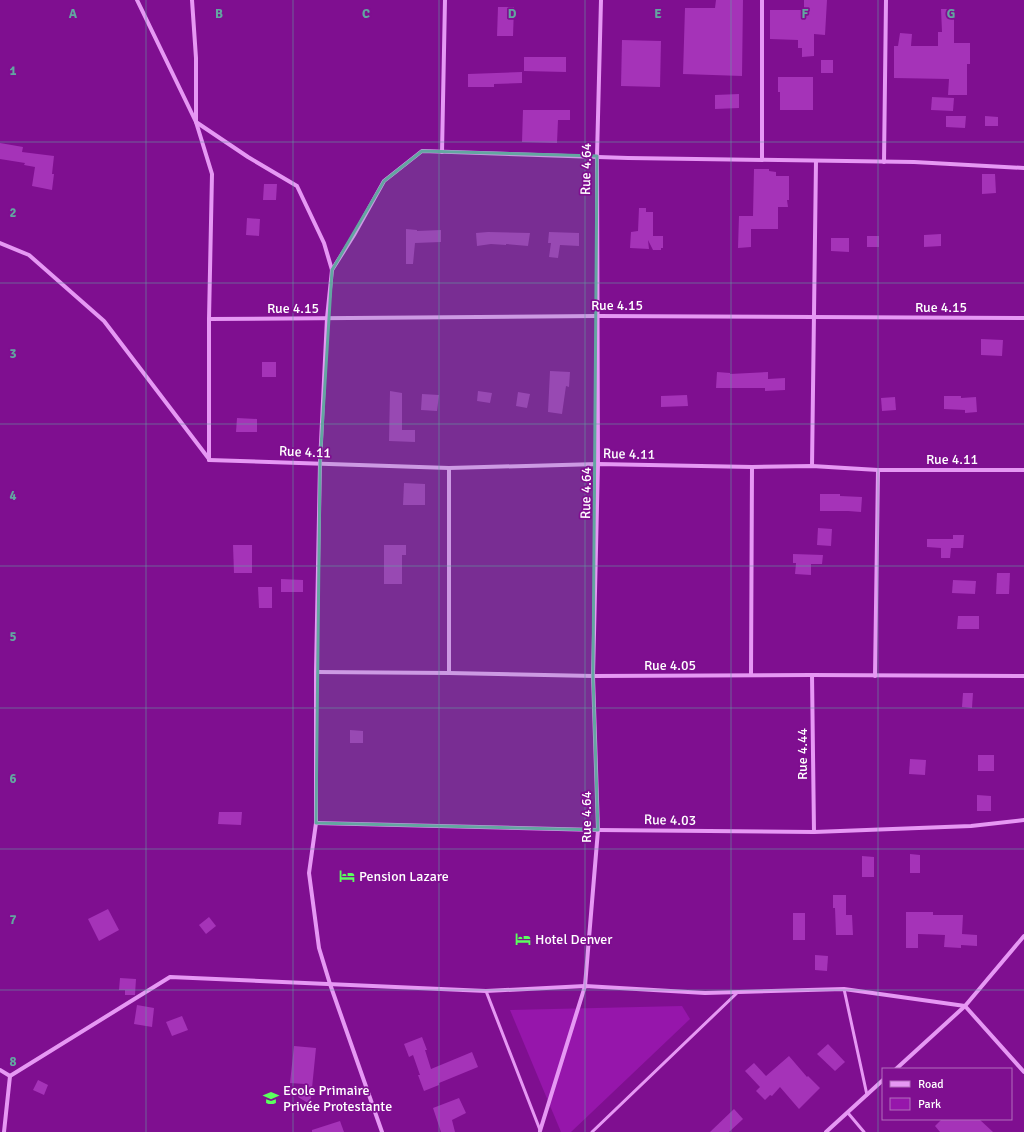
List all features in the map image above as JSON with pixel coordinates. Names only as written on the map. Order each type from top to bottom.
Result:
[{"type":"street","points":[[137,0],[196,122],[212,174],[209,319],[209,460]]},
{"type":"street","points":[[192,0],[196,58],[196,122]]},
{"type":"street","points":[[442,152],[445,0]]},
{"type":"street","name":"Rue 4.64","points":[[540,1132],[585,986],[598,830],[593,676],[598,464],[596,316],[600,0]]},
{"type":"street","points":[[762,0],[762,160]]},
{"type":"street","points":[[884,162],[886,0]]},
{"type":"street","points":[[196,122],[248,157],[297,186],[324,243],[332,270],[327,318],[320,463],[316,672],[316,823],[309,873],[319,948],[330,984],[382,1132]]},
{"type":"street","points":[[332,270],[354,235],[384,181],[422,151],[884,162],[1024,168]]},
{"type":"street","points":[[812,466],[816,161]]},
{"type":"street","points":[[0,242],[29,255],[104,321],[209,460]]},
{"type":"street","name":"Rue 4.15","points":[[209,319],[596,316],[1024,318]]},
{"type":"street","name":"Rue 4.11","points":[[209,460],[450,468],[598,464],[752,467],[812,466],[878,470],[1024,470]]},
{"type":"street","points":[[751,675],[752,467]]},
{"type":"street","points":[[449,673],[450,468]]},
{"type":"street","points":[[875,676],[878,470]]},
{"type":"street","name":"Rue 4.05","points":[[316,672],[593,676],[1024,676]]},
{"type":"street","name":"Rue 4.44","points":[[812,675],[814,832]]},
{"type":"street","name":"Rue 4.03","points":[[316,823],[598,830],[814,832],[970,826],[1024,820]]},
{"type":"street","points":[[897,1068],[965,1006],[1024,936]]},
{"type":"street","points":[[10,1076],[170,977],[486,991],[585,986],[705,993],[844,989],[965,1006],[1024,1072]]},
{"type":"street","points":[[0,1070],[10,1076]]},
{"type":"street","points":[[4,1132],[10,1076]]},
{"type":"street","points":[[826,1132],[882,1081]]},
{"type":"lane","points":[[844,989],[867,1095]]},
{"type":"lane","points":[[486,991],[540,1132]]},
{"type":"lane","points":[[592,1132],[738,992]]},
{"type":"lane","points":[[848,1112],[864,1132]]},
{"type":"highlighted area","points":[[422,151],[597,156],[593,676],[598,830],[316,823],[320,463],[332,270],[384,181]]},
{"type":"green space","points":[[682,1006],[690,1019],[571,1132],[561,1132],[510,1010]]},
{"type":"building","points":[[716,0],[743,0],[742,76],[683,74],[685,8],[715,8]]},
{"type":"building","points":[[804,0],[827,0],[825,35],[814,34],[814,56],[802,57],[802,48],[798,48],[798,40],[770,39],[770,10],[804,10]]},
{"type":"building","points":[[498,7],[514,7],[513,36],[497,36]]},
{"type":"building","points":[[941,9],[954,9],[954,43],[970,43],[970,64],[967,64],[967,95],[948,95],[949,79],[894,78],[894,46],[898,46],[900,33],[912,34],[911,46],[938,46],[938,32],[942,32]]},
{"type":"building","points":[[622,40],[661,41],[660,87],[621,86]]},
{"type":"building","points":[[524,57],[566,57],[566,72],[524,71]]},
{"type":"building","points":[[821,60],[833,60],[833,73],[821,73]]},
{"type":"building","points":[[522,72],[522,83],[494,84],[494,87],[468,87],[468,74]]},
{"type":"building","points":[[778,77],[813,77],[813,110],[780,110]]},
{"type":"building","points":[[739,94],[739,108],[715,109],[715,95]]},
{"type":"building","points":[[932,97],[954,98],[953,111],[931,110]]},
{"type":"building","points":[[523,110],[570,110],[570,120],[558,120],[557,143],[522,142]]},
{"type":"building","points":[[946,116],[966,116],[965,128],[946,127]]},
{"type":"building","points":[[985,116],[998,117],[998,126],[985,126]]},
{"type":"building","points":[[0,143],[23,147],[22,152],[54,156],[52,190],[32,186],[35,167],[24,165],[25,163],[0,159]]},
{"type":"building","points":[[754,169],[769,169],[769,171],[776,172],[776,176],[789,176],[789,200],[787,200],[788,207],[778,207],[778,229],[751,229],[751,247],[738,248],[739,216],[753,216]]},
{"type":"building","points":[[982,174],[995,174],[996,193],[982,194]]},
{"type":"building","points":[[264,184],[277,184],[276,200],[263,200]]},
{"type":"building","points":[[639,208],[646,208],[646,212],[653,212],[653,236],[663,236],[663,248],[661,248],[661,250],[653,250],[648,240],[649,249],[630,248],[631,232],[638,231]]},
{"type":"building","points":[[247,218],[260,219],[259,236],[246,235]]},
{"type":"building","points":[[406,229],[417,231],[441,230],[441,242],[415,243],[413,264],[406,264]]},
{"type":"building","points":[[549,232],[579,233],[579,246],[560,245],[558,258],[549,257],[551,243],[548,243]]},
{"type":"building","points":[[476,233],[530,233],[528,246],[491,244],[477,246]]},
{"type":"building","points":[[941,234],[941,246],[924,247],[924,235]]},
{"type":"building","points":[[867,236],[879,236],[879,247],[867,247]]},
{"type":"building","points":[[831,238],[849,238],[849,252],[831,251]]},
{"type":"building","points":[[981,339],[1003,340],[1002,356],[981,355]]},
{"type":"building","points":[[262,362],[276,362],[276,377],[262,377]]},
{"type":"building","points":[[550,371],[570,372],[569,387],[566,386],[562,414],[548,412]]},
{"type":"building","points":[[717,372],[730,374],[768,372],[768,379],[785,378],[785,390],[765,391],[765,388],[716,388]]},
{"type":"building","points":[[390,391],[402,393],[402,430],[415,430],[415,442],[389,441]]},
{"type":"building","points":[[478,391],[492,393],[490,403],[477,401]]},
{"type":"building","points":[[518,392],[530,394],[527,408],[516,406]]},
{"type":"building","points":[[422,394],[439,395],[437,411],[421,410]]},
{"type":"building","points":[[687,395],[688,406],[661,407],[661,396]]},
{"type":"building","points":[[944,396],[961,396],[961,398],[976,397],[977,412],[965,413],[965,410],[944,409]]},
{"type":"building","points":[[895,397],[896,410],[882,411],[881,398]]},
{"type":"building","points":[[237,418],[257,419],[257,432],[236,432]]},
{"type":"building","points":[[404,483],[425,484],[425,505],[403,505]]},
{"type":"building","points":[[820,494],[840,494],[840,496],[862,497],[861,512],[820,511]]},
{"type":"building","points":[[818,528],[832,529],[831,546],[817,545]]},
{"type":"building","points":[[953,535],[964,535],[963,548],[951,548],[950,558],[941,558],[941,548],[927,547],[927,539],[953,539]]},
{"type":"building","points":[[233,545],[252,545],[252,573],[234,573]]},
{"type":"building","points":[[384,545],[406,545],[406,555],[402,555],[402,584],[384,584]]},
{"type":"building","points":[[793,554],[823,555],[822,564],[811,564],[811,575],[795,574],[796,563],[793,563]]},
{"type":"building","points":[[997,573],[1010,573],[1009,594],[996,594]]},
{"type":"building","points":[[281,579],[303,580],[303,592],[281,592]]},
{"type":"building","points":[[953,580],[976,581],[975,594],[952,593]]},
{"type":"building","points":[[258,587],[272,587],[272,608],[259,608]]},
{"type":"building","points":[[958,616],[979,616],[979,629],[957,629]]},
{"type":"building","points":[[963,693],[973,693],[972,708],[962,707]]},
{"type":"building","points":[[350,730],[363,731],[363,743],[350,743]]},
{"type":"building","points":[[978,755],[994,755],[994,771],[978,771]]},
{"type":"building","points":[[910,759],[926,760],[925,775],[909,774]]},
{"type":"building","points":[[977,795],[991,796],[991,811],[977,811]]},
{"type":"building","points":[[219,812],[242,812],[241,825],[218,824]]},
{"type":"building","points":[[910,854],[920,855],[920,873],[910,873]]},
{"type":"building","points":[[862,856],[874,857],[874,877],[862,877]]},
{"type":"building","points":[[833,895],[846,895],[846,915],[852,915],[853,935],[836,935]]},
{"type":"building","points":[[108,909],[119,930],[99,941],[88,919]]},
{"type":"building","points":[[906,912],[933,912],[933,915],[963,915],[962,934],[977,935],[977,946],[961,945],[961,948],[944,947],[945,935],[918,934],[918,948],[906,948]]},
{"type":"building","points":[[793,913],[805,913],[805,940],[793,940]]},
{"type":"building","points":[[209,917],[216,926],[206,934],[199,925]]},
{"type":"building","points":[[815,955],[828,956],[827,971],[815,970]]},
{"type":"building","points":[[120,978],[136,979],[135,995],[125,995],[125,990],[119,990]]},
{"type":"building","points":[[137,1005],[154,1008],[152,1027],[134,1024]]},
{"type":"building","points":[[182,1016],[188,1030],[172,1036],[166,1022]]},
{"type":"building","points":[[422,1037],[427,1050],[425,1050],[431,1069],[472,1052],[478,1067],[439,1083],[439,1085],[424,1091],[413,1055],[409,1057],[404,1044]]},
{"type":"building","points":[[828,1044],[845,1062],[835,1071],[817,1054]]},
{"type":"building","points":[[294,1046],[316,1048],[311,1098],[308,1103],[298,1097],[305,1084],[290,1083]]},
{"type":"building","points":[[789,1056],[807,1077],[808,1076],[820,1088],[799,1109],[780,1087],[772,1096],[770,1095],[765,1100],[756,1091],[760,1087],[745,1071],[754,1063],[766,1076]]},
{"type":"building","points":[[38,1080],[48,1085],[44,1095],[33,1090]]},
{"type":"building","points":[[459,1098],[466,1113],[452,1120],[455,1132],[441,1132],[433,1108]]},
{"type":"building","points":[[734,1109],[743,1119],[729,1132],[710,1132]]},
{"type":"building","points":[[941,1120],[980,1120],[993,1132],[940,1132],[935,1126]]},
{"type":"building","points":[[340,1121],[344,1132],[312,1132],[312,1130]]},
{"type":"place","name":"Pension Lazare","points":[[347,876]]},
{"type":"place","name":"Hotel Denver","points":[[523,939]]},
{"type":"place","name":"Ecole Primaire Privée Protestante","points":[[271,1098]]}]
